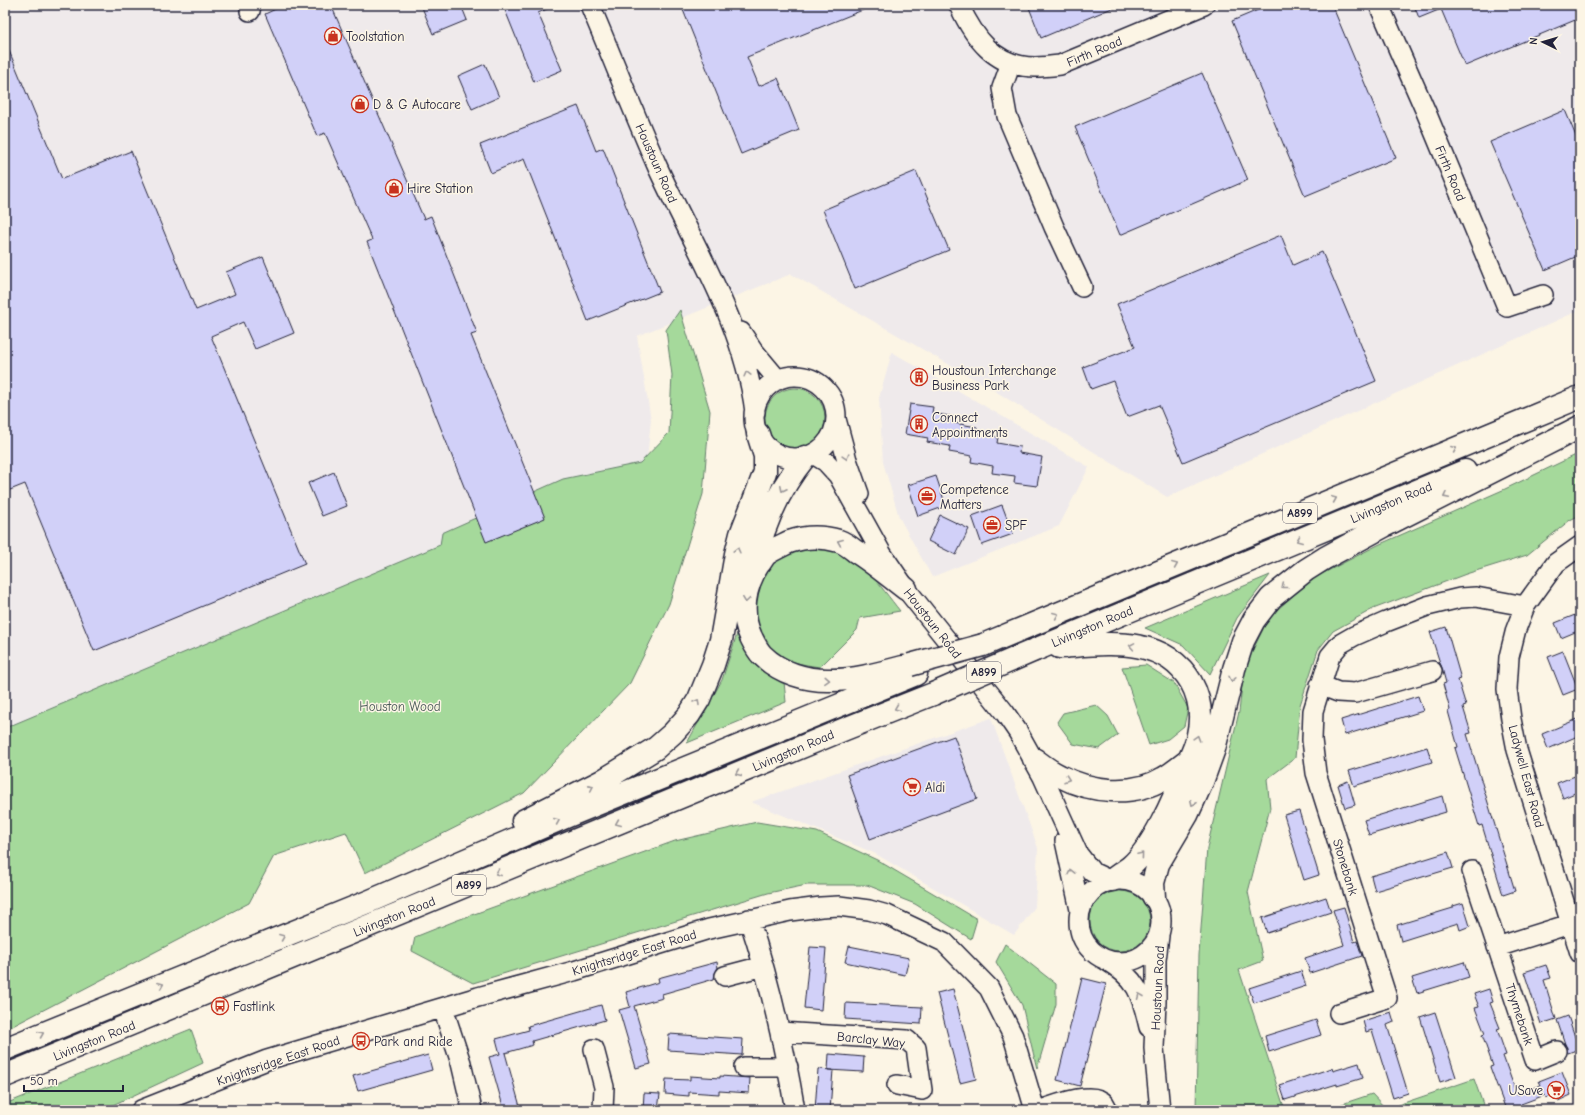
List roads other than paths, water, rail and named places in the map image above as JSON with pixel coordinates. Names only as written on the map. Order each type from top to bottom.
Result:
[{"type":"main road","name":"Livingston Road","points":[[5,1049],[370,901],[913,669],[983,646],[1580,397]]},
{"type":"main road","name":"Livingston Road","points":[[5,1076],[933,694],[1580,423]]},
{"type":"main road","points":[[1154,897],[1153,883],[1158,864],[1187,815],[1202,782],[1214,749],[1234,669],[1243,642],[1254,620],[1271,598],[1306,570],[1325,558],[1384,526],[1580,427]]},
{"type":"main road","points":[[370,901],[602,781],[656,748],[673,733],[689,715],[707,683],[714,665],[722,634],[736,554],[744,527],[765,472],[765,456],[758,434]]},
{"type":"main road","points":[[809,456],[784,485],[767,522],[748,585],[744,616],[747,628],[761,654],[786,672],[801,676],[831,680],[913,669]]},
{"type":"main road","points":[[752,574],[765,556],[780,546],[802,537],[822,537],[841,542],[873,562],[906,589]]},
{"type":"main road","points":[[1038,649],[1115,643],[1153,650],[1176,663],[1186,674],[1194,688],[1199,702],[1200,718],[1198,736],[1170,807],[1146,849],[1132,865],[1110,880]]},
{"type":"main road","points":[[1034,759],[1060,776],[1090,787],[1117,791],[1144,787],[1163,779],[1189,760]]},
{"type":"street","name":"Houstoun Road","points":[[590,5],[658,167],[730,318],[743,357],[752,394],[754,412]]},
{"type":"street","name":"Firth Road","points":[[959,5],[978,40],[992,53],[1011,64],[1034,68],[1060,65],[1204,5]]},
{"type":"street","name":"Firth Road","points":[[1379,5],[1426,112],[1507,307],[1543,294]]},
{"type":"street","points":[[1011,64],[1002,88],[1007,116],[1054,228],[1082,287]]},
{"type":"street","name":"Houstoun Road","points":[[730,318],[741,331],[753,350],[778,380]]},
{"type":"street","points":[[799,376],[819,383],[830,396],[835,407],[836,419],[830,440],[822,448],[809,456],[793,458],[782,456],[772,451],[764,444],[758,434],[754,412],[757,402],[769,385],[786,377],[799,376]]},
{"type":"street","name":"Houstoun Road","points":[[836,419],[839,434],[861,501],[868,529]]},
{"type":"street","name":"Houstoun Road","points":[[809,456],[826,462],[838,475],[882,554],[906,589],[1005,714],[1034,759],[1044,777],[1061,819],[1078,854],[1092,872],[1110,880]]},
{"type":"street","name":"Ladywell East Road","points":[[1580,546],[1556,563],[1525,606],[1516,629],[1509,657],[1507,689],[1517,750],[1580,953]]},
{"type":"street","name":"Stonebank","points":[[1339,1013],[1387,998],[1316,773],[1312,740],[1313,711],[1330,656],[1340,644],[1354,636],[1427,606],[1460,598],[1476,597],[1525,606]]},
{"type":"street","points":[[1320,685],[1338,692],[1355,694],[1432,671]]},
{"type":"street","name":"Houstoun Road","points":[[1061,819],[1067,854],[1080,910]]},
{"type":"street","name":"Thymebank","points":[[1472,872],[1535,1060],[1557,1051]]},
{"type":"street","points":[[1124,879],[1135,882],[1146,888],[1154,897],[1162,918],[1156,941],[1149,951],[1139,958],[1127,962],[1115,962],[1103,959],[1093,952],[1084,942],[1079,928],[1080,910],[1084,900],[1090,891],[1099,884],[1110,880],[1124,879]]},
{"type":"street","name":"Knightsridge East Road","points":[[141,1110],[267,1060],[574,971],[709,929],[804,908],[852,907],[887,915],[944,942],[989,988],[1013,1036],[1035,1110]]},
{"type":"street","points":[[749,919],[780,1032],[788,1067],[795,1110]]},
{"type":"street","points":[[1497,947],[1570,924]]},
{"type":"street","name":"Houstoun Road","points":[[1154,1048],[1156,960],[1160,929]]},
{"type":"street","name":"Houstoun Road","points":[[1103,959],[1120,969],[1136,986],[1144,1005],[1154,1048],[1160,1110]]},
{"type":"street","points":[[725,976],[763,966]]},
{"type":"street","points":[[443,1008],[461,1063],[472,1110]]},
{"type":"street","name":"Barclay Way","points":[[780,1032],[907,1040],[916,1048],[922,1090],[897,1085]]},
{"type":"street","points":[[594,1049],[604,1087],[603,1110]]},
{"type":"street","points":[[744,1067],[788,1067]]},
{"type":"street","points":[[1040,1110],[1086,1097],[1098,1099],[1107,1106],[1107,1110]]},
{"type":"place","name":"Toolstation","points":[[333,36]]},
{"type":"place","name":"D & G Autocare","points":[[360,104]]},
{"type":"place","name":"Hire Station","points":[[394,188]]},
{"type":"place","name":"Houstoun Interchange Business Park","points":[[919,377]]},
{"type":"place","name":"Connect Appointments","points":[[919,424]]},
{"type":"place","name":"Competence Matters","points":[[927,496]]},
{"type":"place","name":"SPF","points":[[992,525]]},
{"type":"place","name":"Aldi","points":[[912,787]]},
{"type":"place","name":"Fastlink","points":[[220,1006]]},
{"type":"place","name":"Park and Ride","points":[[361,1041]]},
{"type":"place","name":"USave","points":[[1556,1090]]},
{"type":"park label","name":"Houston Wood","points":[[400,706]]}]
